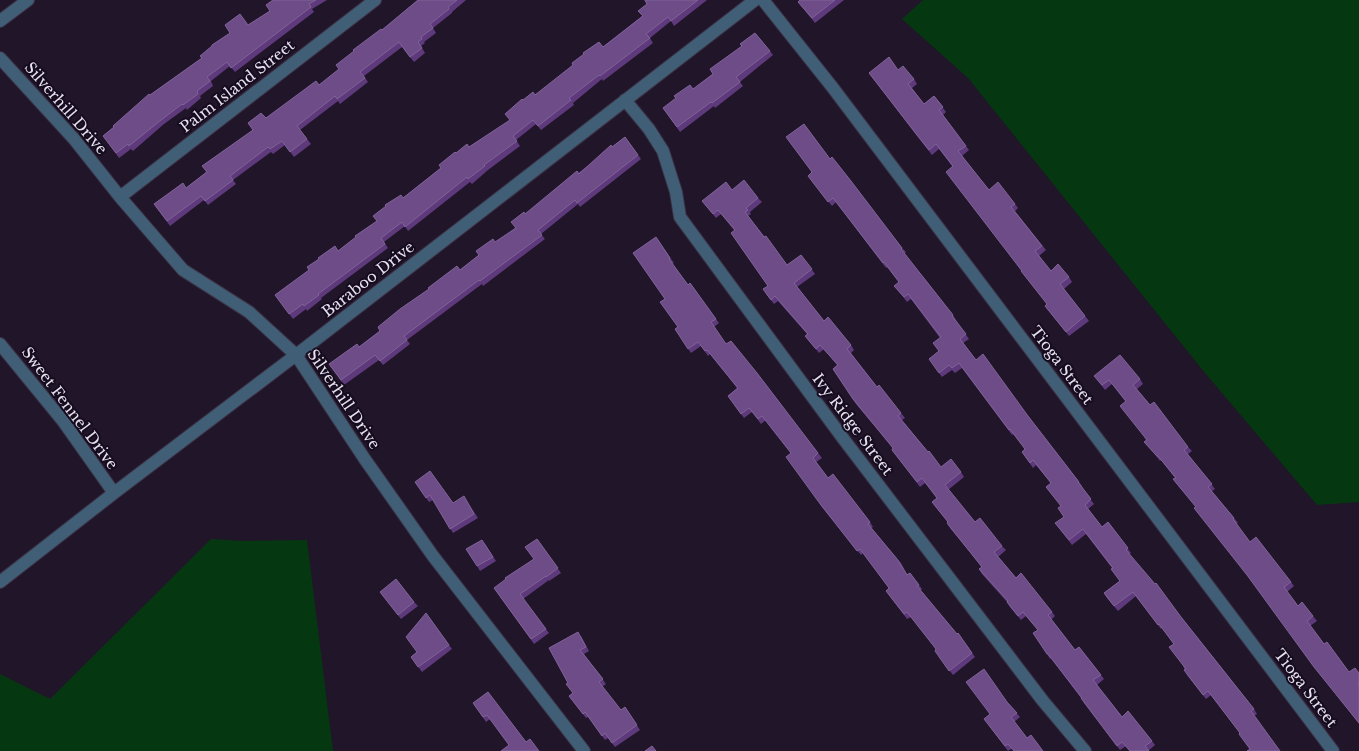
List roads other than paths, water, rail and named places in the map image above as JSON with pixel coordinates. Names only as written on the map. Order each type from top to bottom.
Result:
[{"type":"street","points":[[0,21],[28,0]]},
{"type":"street","name":"Palm Island Street","points":[[120,197],[374,0]]},
{"type":"street","name":"Baraboo Drive","points":[[0,582],[755,0]]},
{"type":"street","name":"Tioga Street","points":[[763,0],[838,96],[1333,751]]},
{"type":"street","name":"Silverhill Drive","points":[[0,58],[74,139],[120,197],[183,270],[249,312],[296,355],[364,458],[433,556],[584,751]]},
{"type":"street","name":"Ivy Ridge Street","points":[[625,100],[649,129],[663,151],[676,192],[680,217],[842,436],[1043,701],[1085,751]]},
{"type":"street","name":"Sweet Fennel Drive","points":[[0,344],[62,421],[114,493]]}]
